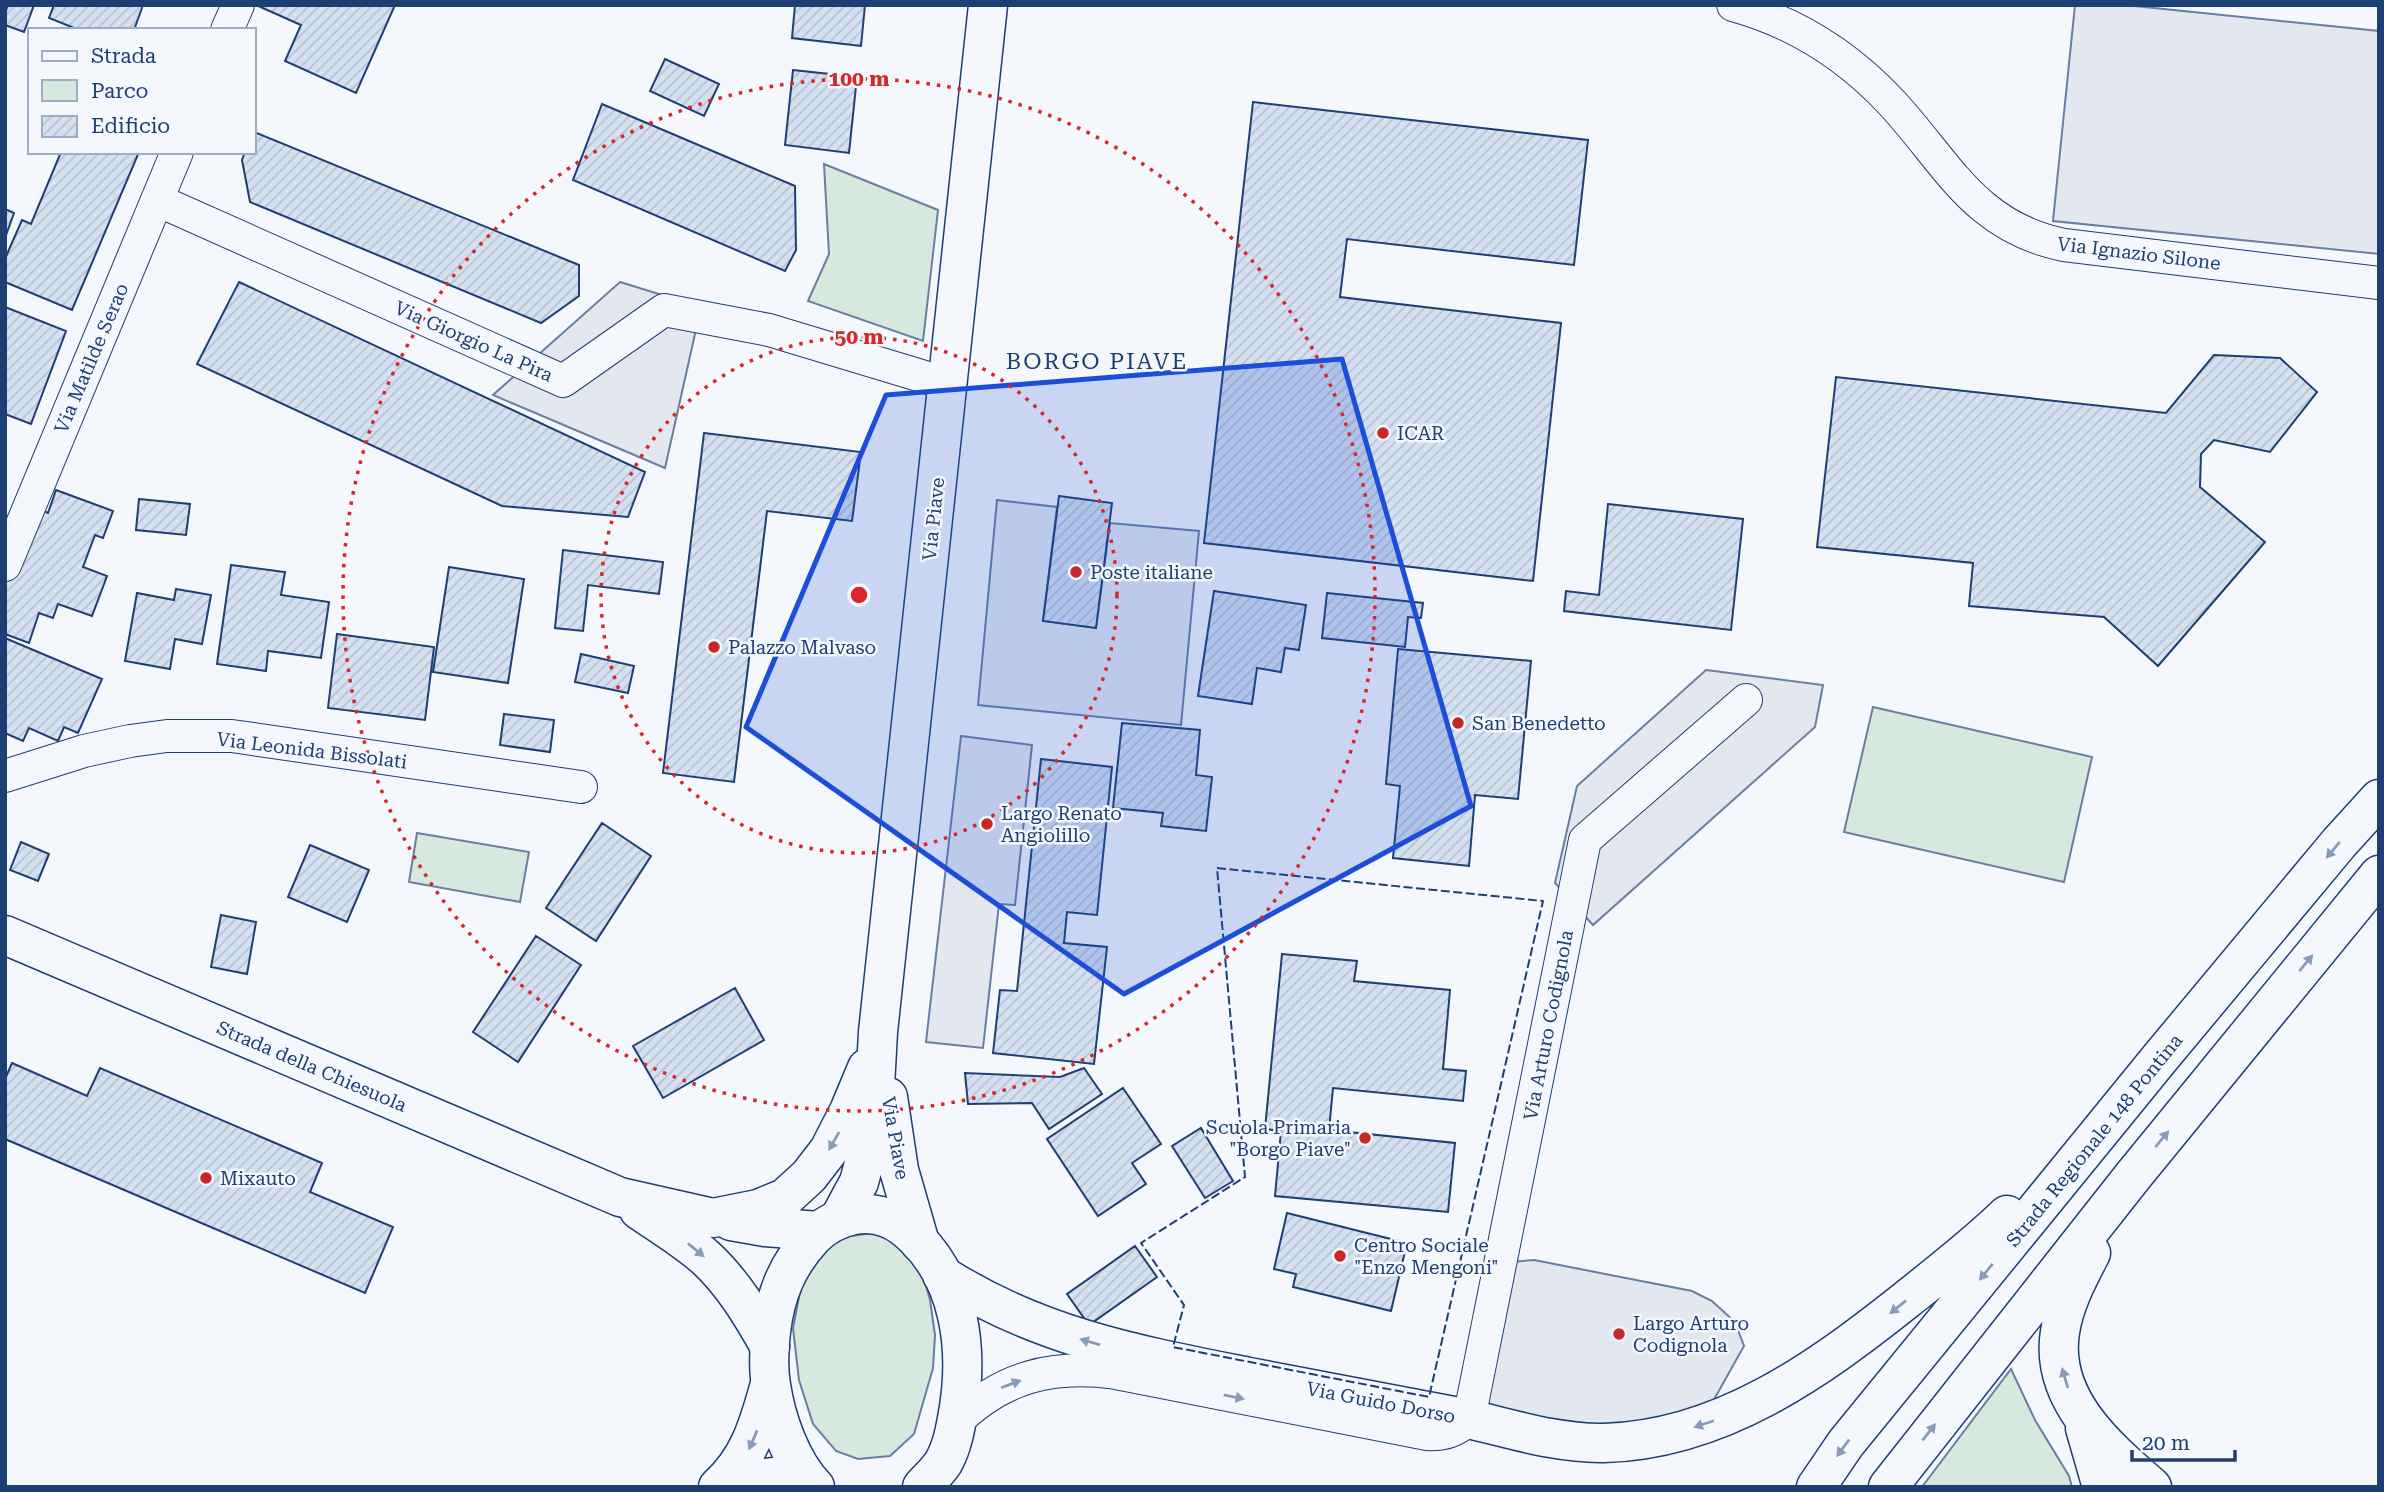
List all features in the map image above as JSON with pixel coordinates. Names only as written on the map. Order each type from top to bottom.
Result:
[{"type":"main road","name":"Via Piave","points":[[770,1365],[775,1307],[785,1276],[796,1256],[829,1225],[859,1182],[873,1123],[878,1032],[988,5]]},
{"type":"main road","name":"Strada Regionale 148 Pontina","points":[[1816,1487],[1846,1443],[2160,1058],[2339,843],[2379,799]]},
{"type":"main road","points":[[1888,1487],[2133,1176],[2379,875]]},
{"type":"main road","name":"Strada della Chiesuola","points":[[5,935],[620,1197],[765,1227],[829,1225],[858,1214],[879,1214],[908,1230],[920,1243]]},
{"type":"main road","name":"Via Piave","points":[[878,1032],[899,1170],[920,1243]]},
{"type":"main road","name":"Strada della Chiesuola","points":[[713,1218],[771,1205],[785,1198],[809,1175],[829,1150],[849,1111],[878,1032]]},
{"type":"main road","points":[[1469,1419],[1574,1441],[1623,1442],[1648,1439],[1706,1424],[1765,1398],[1799,1379],[1860,1337],[1980,1241],[2160,1058]]},
{"type":"main road","points":[[2102,1487],[2082,1419],[2063,1377],[2058,1346],[2068,1300],[2133,1176]]},
{"type":"main road","name":"Strada della Chiesuola","points":[[620,1197],[706,1259],[744,1304],[770,1365]]},
{"type":"main road","points":[[920,1243],[942,1275],[957,1315],[962,1345],[963,1376],[956,1422],[936,1479]]},
{"type":"main road","name":"Via Guido Dorso","points":[[942,1275],[1024,1319],[1106,1346],[1469,1419]]},
{"type":"main road","points":[[739,1487],[765,1478],[810,1480],[785,1431],[770,1365]]},
{"type":"main road","points":[[718,1487],[734,1472],[750,1447],[770,1365]]},
{"type":"main road","points":[[2082,1419],[2151,1487]]},
{"type":"street","points":[[229,28],[238,5]]},
{"type":"street","name":"Via Ignazio Silone","points":[[1733,5],[1784,22],[1845,60],[1890,101],[1949,174],[1973,199],[2000,221],[2022,232],[2063,245],[2379,284]]},
{"type":"street","name":"Via Matilde Serao","points":[[5,565],[14,516],[176,154]]},
{"type":"street","name":"Via Giorgio La Pira","points":[[157,200],[563,381],[664,310],[769,330],[948,384]]},
{"type":"street","name":"Via Arturo Codignola","points":[[1469,1419],[1585,840],[1746,700]]},
{"type":"street","name":"Via Leonida Bissolati","points":[[5,776],[84,751],[130,741],[167,736],[232,736],[581,787]]},
{"type":"street","name":"Via Guido Dorso","points":[[956,1422],[975,1404],[1004,1386],[1044,1374],[1077,1370],[1116,1373],[1427,1434],[1437,1435],[1458,1429],[1469,1419]]},
{"type":"highlighted area","points":[[1342,359],[1471,806],[1124,994],[746,727],[886,395]]},
{"type":"green space","points":[[824,164],[938,210],[923,341],[808,301],[829,254]]},
{"type":"green space","points":[[1873,707],[2092,757],[2064,882],[1844,832]]},
{"type":"green space","points":[[417,833],[529,852],[520,902],[409,882]]},
{"type":"green space","points":[[872,1233],[902,1244],[922,1271],[935,1335],[933,1368],[914,1434],[890,1456],[858,1459],[836,1451],[813,1424],[799,1380],[793,1328],[803,1277],[837,1238]]},
{"type":"green space","points":[[2011,1369],[2035,1420],[2069,1476],[2072,1487],[1922,1487]]},
{"type":"shaded area","points":[[2075,5],[2125,5],[2379,31],[2379,254],[2053,221]]},
{"type":"shaded area","points":[[620,282],[701,307],[665,468],[493,395]]},
{"type":"shaded area","points":[[997,500],[1057,507],[1043,621],[1096,628],[1110,523],[1199,531],[1181,725],[978,705]]},
{"type":"shaded area","points":[[1706,670],[1823,685],[1815,727],[1593,925],[1555,883],[1577,786]]},
{"type":"shaded area","name":"Largo Renato Angiolillo","points":[[961,736],[1032,745],[1015,905],[999,904],[983,1048],[926,1042]]},
{"type":"shaded area","name":"Largo Arturo Codignola","points":[[1534,1260],[1692,1291],[1712,1301],[1735,1322],[1744,1346],[1711,1405],[1616,1427],[1485,1410],[1511,1262]]},
{"type":"building","points":[[8,5],[34,5],[24,32],[5,25]]},
{"type":"building","points":[[54,5],[143,5],[135,28],[74,28],[49,18]]},
{"type":"building","points":[[256,5],[395,5],[356,93],[285,61],[301,25]]},
{"type":"building","points":[[795,5],[865,5],[861,46],[792,38]]},
{"type":"building","points":[[665,59],[719,84],[704,116],[650,91]]},
{"type":"building","points":[[793,70],[857,77],[849,153],[785,145]]},
{"type":"building","name":"ICAR","points":[[1253,102],[1588,140],[1574,265],[1347,239],[1340,297],[1561,323],[1533,581],[1204,543]]},
{"type":"building","points":[[602,104],[795,186],[796,250],[785,271],[573,180]]},
{"type":"building","points":[[256,133],[579,265],[579,296],[541,323],[250,202],[242,160],[244,154],[256,154]]},
{"type":"building","points":[[60,154],[138,154],[72,310],[5,282],[5,259],[22,220],[31,224]]},
{"type":"building","points":[[5,209],[14,213],[5,238]]},
{"type":"building","points":[[239,282],[645,472],[628,517],[502,506],[197,364]]},
{"type":"building","points":[[5,307],[66,331],[31,424],[5,414]]},
{"type":"building","points":[[2214,355],[2280,358],[2317,392],[2270,452],[2214,440],[2201,454],[2200,487],[2265,542],[2158,666],[2104,617],[1969,606],[1973,563],[1817,547],[1836,377],[2166,413]]},
{"type":"building","name":"Palazzo Malvaso","points":[[704,433],[861,452],[852,521],[767,511],[734,782],[663,773]]},
{"type":"building","points":[[56,490],[113,511],[103,538],[95,535],[83,567],[107,576],[92,616],[58,604],[53,618],[39,613],[29,643],[5,634],[5,578],[32,507],[48,513]]},
{"type":"building","name":"Poste italiane","points":[[1059,496],[1112,503],[1096,628],[1043,621]]},
{"type":"building","points":[[139,499],[190,504],[186,535],[136,530]]},
{"type":"building","points":[[1608,504],[1743,519],[1731,630],[1564,611],[1566,591],[1599,595]]},
{"type":"building","points":[[563,550],[663,562],[659,594],[588,585],[583,631],[555,628]]},
{"type":"building","points":[[231,565],[285,572],[281,595],[329,602],[321,658],[268,651],[266,671],[217,664]]},
{"type":"building","points":[[449,567],[524,579],[508,683],[433,672]]},
{"type":"building","points":[[176,589],[211,595],[202,644],[175,639],[170,669],[125,661],[137,593],[174,600]]},
{"type":"building","points":[[1214,591],[1306,605],[1299,650],[1285,648],[1281,672],[1257,668],[1252,704],[1198,696]]},
{"type":"building","points":[[1327,593],[1423,603],[1421,618],[1408,617],[1405,647],[1322,638]]},
{"type":"building","points":[[337,634],[434,647],[425,720],[328,708]]},
{"type":"building","points":[[5,638],[102,679],[78,733],[64,727],[58,741],[29,728],[23,741],[5,733]]},
{"type":"building","name":"San Benedetto","points":[[1398,649],[1531,661],[1518,799],[1475,795],[1469,866],[1393,858],[1400,786],[1386,784]]},
{"type":"building","points":[[581,654],[634,666],[628,693],[575,682]]},
{"type":"building","points":[[504,714],[554,720],[550,752],[500,745]]},
{"type":"building","points":[[1122,723],[1200,730],[1196,775],[1212,777],[1206,831],[1161,826],[1163,813],[1113,808]]},
{"type":"building","points":[[1041,759],[1112,767],[1097,915],[1067,912],[1064,943],[1107,947],[1094,1064],[993,1053],[1000,990],[1017,991]]},
{"type":"building","points":[[602,823],[651,856],[596,941],[546,908]]},
{"type":"building","points":[[21,842],[49,854],[38,881],[10,870]]},
{"type":"building","points":[[310,845],[369,870],[347,922],[288,897]]},
{"type":"building","points":[[221,915],[256,922],[247,974],[211,967]]},
{"type":"building","points":[[536,936],[581,965],[518,1062],[473,1032]]},
{"type":"building","points":[[1282,954],[1357,961],[1354,981],[1450,990],[1443,1069],[1466,1071],[1463,1101],[1333,1088],[1329,1130],[1455,1143],[1448,1212],[1275,1196],[1281,1131],[1265,1129]]},
{"type":"building","points":[[735,988],[764,1040],[663,1098],[633,1046]]},
{"type":"building","name":"Mixauto","points":[[12,1063],[87,1096],[100,1068],[322,1163],[310,1192],[393,1227],[365,1293],[5,1139],[5,1079]]},
{"type":"building","points":[[1084,1068],[1102,1094],[1049,1129],[1032,1103],[968,1104],[965,1073],[1060,1077]]},
{"type":"building","points":[[1123,1088],[1161,1144],[1132,1163],[1146,1184],[1098,1216],[1047,1139]]},
{"type":"building","points":[[1201,1128],[1233,1181],[1205,1198],[1172,1146]]},
{"type":"building","name":"Centro Sociale \"Enzo Mengoni\"","points":[[1287,1213],[1407,1243],[1391,1311],[1293,1287],[1296,1274],[1274,1269]]},
{"type":"building","points":[[1135,1246],[1157,1277],[1089,1325],[1067,1294]]},
{"type":"fence","points":[[1217,868],[1543,901],[1429,1397],[1173,1347],[1184,1305],[1141,1243],[1245,1177],[1217,868]]},
{"type":"place","name":"ICAR","points":[[1383,433]]},
{"type":"place","name":"Poste italiane","points":[[1076,572]]},
{"type":"place","name":"Palazzo Malvaso","points":[[714,647]]},
{"type":"place","name":"San Benedetto","points":[[1458,723]]},
{"type":"place","name":"Largo Renato Angiolillo","points":[[987,824]]},
{"type":"place","name":"Scuola Primaria \"Borgo Piave\"","points":[[1365,1138]]},
{"type":"place","name":"Mixauto","points":[[206,1178]]},
{"type":"place","name":"Centro Sociale \"Enzo Mengoni\"","points":[[1340,1256]]},
{"type":"place","name":"Largo Arturo Codignola","points":[[1619,1334]]},
{"type":"district","name":"BORGO PIAVE","points":[[1097,361]]}]
